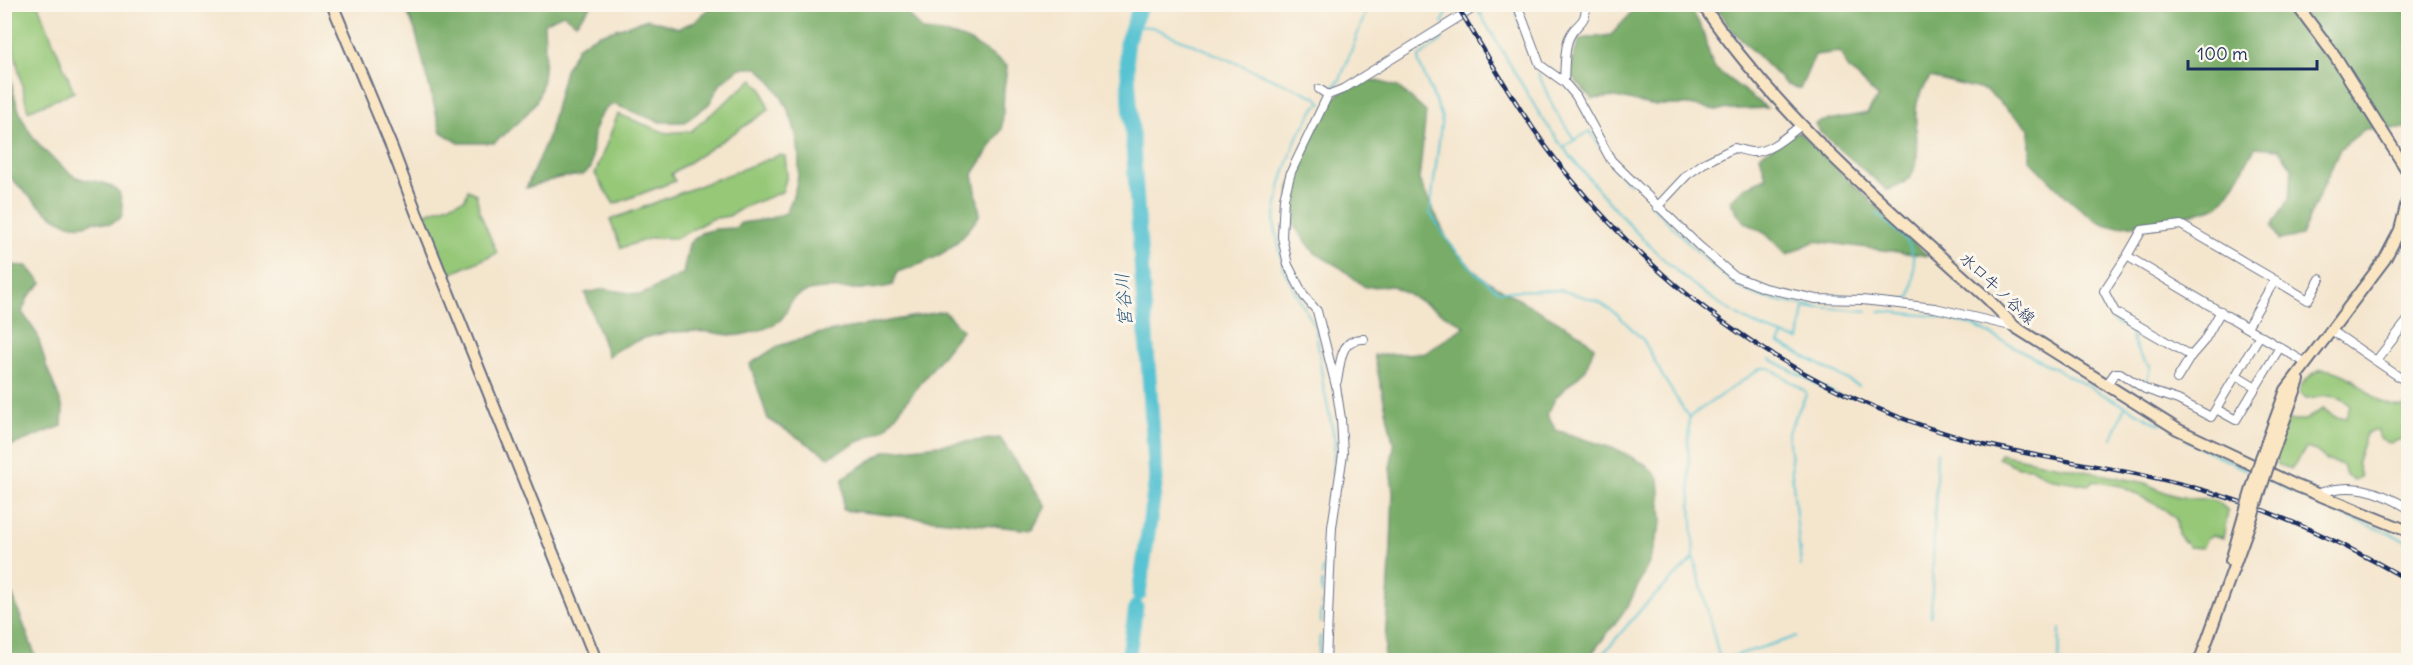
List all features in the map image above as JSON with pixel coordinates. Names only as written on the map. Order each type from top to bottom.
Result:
[{"type":"street","points":[[332,4],[392,148],[596,660]]},
{"type":"street","points":[[1326,660],[1329,639],[1332,527],[1343,454],[1341,419],[1336,386],[1317,311],[1304,296],[1288,265],[1282,237],[1284,198],[1291,172],[1328,95],[1343,89],[1480,4]]},
{"type":"street","points":[[1564,81],[1569,38],[1575,28],[1583,23],[1586,4]]},
{"type":"street","name":"水口牛ノ谷線","points":[[1702,4],[1749,69],[1800,126],[1989,300],[2015,327],[2177,429],[2317,494],[2409,531]]},
{"type":"street","points":[[2296,4],[2335,56],[2409,172]]},
{"type":"street","points":[[1519,5],[1540,65],[1564,81],[1611,160],[1656,207],[1734,276],[1764,288],[1816,299],[1862,300],[1935,308],[2015,327]]},
{"type":"street","points":[[1319,89],[1328,95]]},
{"type":"street","points":[[1656,207],[1688,175],[1704,163],[1734,148],[1751,153],[1758,152],[1780,141],[1800,126]]},
{"type":"street","points":[[2200,660],[2211,636],[2265,459],[2306,363],[2385,259],[2400,230],[2409,198]]},
{"type":"street","points":[[2191,356],[2115,312],[2104,291],[2142,230],[2181,225],[2308,300],[2320,279]]},
{"type":"street","points":[[2127,256],[2306,363]]},
{"type":"street","points":[[2247,327],[2275,280]]},
{"type":"street","points":[[2176,379],[2191,356],[2204,342],[2221,311]]},
{"type":"street","points":[[2376,361],[2409,320]]},
{"type":"street","points":[[2331,330],[2409,383]]},
{"type":"street","points":[[2107,384],[2115,373],[2120,373],[2145,389],[2178,400],[2211,417],[2260,335]]},
{"type":"street","points":[[1336,386],[1341,355],[1347,344],[1357,339],[1364,339]]},
{"type":"street","points":[[2216,409],[2236,420],[2280,347]]},
{"type":"street","points":[[2236,375],[2256,387]]},
{"type":"street","points":[[2317,494],[2334,487],[2350,487],[2376,492],[2409,508]]},
{"type":"green space","points":[[2366,4],[2369,7],[2408,10],[2408,129],[2365,129],[2340,149],[2301,236],[2279,240],[2272,226],[2290,197],[2292,168],[2279,149],[2255,147],[2233,187],[2219,205],[2166,219],[2111,226],[2091,217],[2057,188],[2030,160],[2030,129],[1987,91],[1930,77],[1917,103],[1915,166],[1911,176],[1901,184],[1887,190],[1820,132],[1815,124],[1867,113],[1878,97],[1848,68],[1840,52],[1815,55],[1800,89],[1787,85],[1732,30],[1714,5]]},
{"type":"green space","points":[[4,5],[38,5],[74,92],[28,111],[11,37],[5,28]]},
{"type":"green space","points":[[404,5],[467,5],[493,14],[509,5],[592,5],[576,23],[563,14],[544,23],[542,86],[535,103],[521,120],[494,143],[459,143],[441,132],[415,30]]},
{"type":"green space","points":[[899,5],[923,31],[959,37],[986,51],[1007,66],[1002,129],[973,174],[980,214],[963,236],[945,252],[897,272],[893,285],[872,289],[828,289],[806,292],[794,298],[779,321],[758,331],[736,335],[694,331],[656,335],[632,343],[608,356],[585,293],[605,289],[641,295],[683,274],[689,244],[701,233],[735,228],[741,223],[768,219],[786,213],[794,193],[799,170],[797,138],[778,92],[758,68],[740,68],[721,83],[709,104],[685,122],[660,122],[613,104],[605,110],[596,124],[591,168],[583,175],[558,178],[526,188],[548,137],[565,70],[578,46],[597,35],[648,19],[679,28],[696,21],[711,6]]},
{"type":"green space","points":[[1639,5],[1688,5],[1701,26],[1713,67],[1767,108],[1716,110],[1689,105],[1650,105],[1616,97],[1592,99],[1568,72],[1580,39],[1611,35]]},
{"type":"green space","points":[[4,44],[7,47],[14,96],[34,139],[74,176],[102,183],[119,192],[123,209],[121,218],[110,224],[94,221],[82,225],[70,224],[46,211],[5,172]]},
{"type":"green space","points":[[1363,77],[1398,87],[1426,112],[1419,180],[1450,245],[1482,278],[1580,334],[1594,347],[1586,369],[1556,397],[1547,415],[1556,430],[1618,450],[1645,464],[1659,478],[1662,521],[1649,563],[1628,606],[1587,660],[1384,660],[1393,491],[1390,468],[1394,446],[1374,355],[1425,353],[1465,326],[1393,286],[1365,287],[1341,268],[1315,253],[1291,222],[1290,185],[1311,136],[1331,100]]},
{"type":"green space","points":[[753,79],[762,89],[769,110],[671,174],[675,181],[614,204],[595,174],[618,114],[666,133],[691,131]]},
{"type":"green space","points":[[1798,131],[1928,256],[1815,241],[1787,255],[1766,234],[1743,221],[1730,201],[1745,187],[1766,178],[1760,155]]},
{"type":"green space","points":[[779,155],[785,156],[787,176],[782,192],[742,208],[729,216],[711,219],[677,238],[651,238],[621,248],[610,220]]},
{"type":"green space","points":[[468,190],[476,194],[480,213],[497,253],[448,275],[424,214],[465,199]]},
{"type":"green space","points":[[4,265],[27,266],[42,283],[28,297],[22,312],[37,334],[63,408],[62,426],[5,448]]},
{"type":"green space","points":[[944,311],[962,330],[886,428],[829,457],[768,419],[750,364],[778,346],[817,334]]},
{"type":"green space","points":[[2321,369],[2347,376],[2384,403],[2408,406],[2408,437],[2390,443],[2381,440],[2376,430],[2366,434],[2357,461],[2361,477],[2354,480],[2346,476],[2343,465],[2328,461],[2316,451],[2306,448],[2291,469],[2278,465],[2275,451],[2287,420],[2305,420],[2323,409],[2337,418],[2346,418],[2350,406],[2342,399],[2330,396],[2306,398],[2299,393],[2304,382]]},
{"type":"green space","points":[[1000,438],[1046,506],[1032,530],[843,510],[843,478],[886,451]]},
{"type":"green space","points":[[2000,454],[2145,483],[2178,496],[2215,501],[2228,511],[2223,538],[2212,535],[2207,538],[2202,548],[2189,547],[2178,534],[2176,519],[2164,509],[2121,486],[2093,481],[2088,485],[2048,478],[2032,468],[2018,467],[1998,458]]},
{"type":"green space","points":[[4,573],[37,660],[5,660]]},
{"type":"waterway","name":"宮谷川","points":[[1139,594],[1156,479],[1126,44],[1141,4]]},
{"type":"waterway","points":[[1331,89],[1340,80],[1369,4]]},
{"type":"waterway","points":[[1442,23],[1448,11],[1444,4]]},
{"type":"waterway","points":[[1480,13],[1492,4]]},
{"type":"waterway","points":[[1515,10],[1531,56]]},
{"type":"waterway","points":[[1479,12],[1540,115],[1563,147],[1590,131],[1600,147]]},
{"type":"waterway","points":[[1133,26],[1152,27],[1316,97],[1322,103],[1316,106],[1296,139],[1281,183],[1274,222],[1284,271],[1316,329],[1323,384],[1335,441],[1332,474]]},
{"type":"waterway","points":[[1442,29],[1442,40],[1419,57],[1419,63],[1442,117],[1430,213],[1451,245],[1477,274],[1499,291],[1560,290],[1599,302],[1618,315],[1644,341],[1689,418],[1688,448],[1694,558],[1720,660],[1796,637]]},
{"type":"waterway","points":[[1538,73],[1554,109],[1574,139]]},
{"type":"waterway","points":[[1563,147],[1628,224],[1652,248],[1703,292],[1731,311],[1760,327],[1799,340],[1804,308],[1819,308]]},
{"type":"waterway","points":[[1615,169],[1630,184]]},
{"type":"waterway","points":[[1649,202],[1714,267],[1728,279],[1753,294],[1809,306],[1867,311]]},
{"type":"waterway","points":[[1876,213],[1905,240],[1913,256],[1911,296],[1908,299],[1886,299]]},
{"type":"waterway","points":[[1832,295],[1847,296]]},
{"type":"waterway","points":[[2106,309],[2113,321],[2130,330],[2137,350],[2150,366],[2147,383]]},
{"type":"waterway","points":[[1879,311],[1934,316],[1973,325],[2161,425]]},
{"type":"waterway","points":[[1784,335],[1779,343],[1859,386]]},
{"type":"waterway","points":[[1770,359],[1841,397]]},
{"type":"waterway","points":[[1689,417],[1761,368],[1770,368],[1805,391],[1806,395],[1788,432],[1801,566]]},
{"type":"waterway","points":[[2112,439],[2124,408]]},
{"type":"waterway","points":[[2187,440],[2252,473]]},
{"type":"waterway","points":[[1931,616],[1937,452]]},
{"type":"waterway","points":[[2268,480],[2326,508],[2408,541]]},
{"type":"waterway","points":[[1323,551],[1323,559]]},
{"type":"waterway","points":[[1598,660],[1642,608],[1694,558]]},
{"type":"waterway","points":[[1322,576],[1323,568]]},
{"type":"waterway","points":[[1322,582],[1322,594]]},
{"type":"waterway","name":"宮谷川","points":[[1128,660],[1136,607]]},
{"type":"waterway","points":[[1321,610],[1321,623]]},
{"type":"waterway","points":[[2060,629],[2059,660],[2061,660]]},
{"type":"waterway","points":[[1318,660],[1320,636]]},
{"type":"railway","points":[[1456,4],[1525,116],[1571,179],[1612,225],[1656,268],[1704,308],[1754,343],[1808,375],[1863,402],[1921,425],[2005,449],[2134,473],[2214,493],[2272,513],[2327,537],[2408,580]]}]
